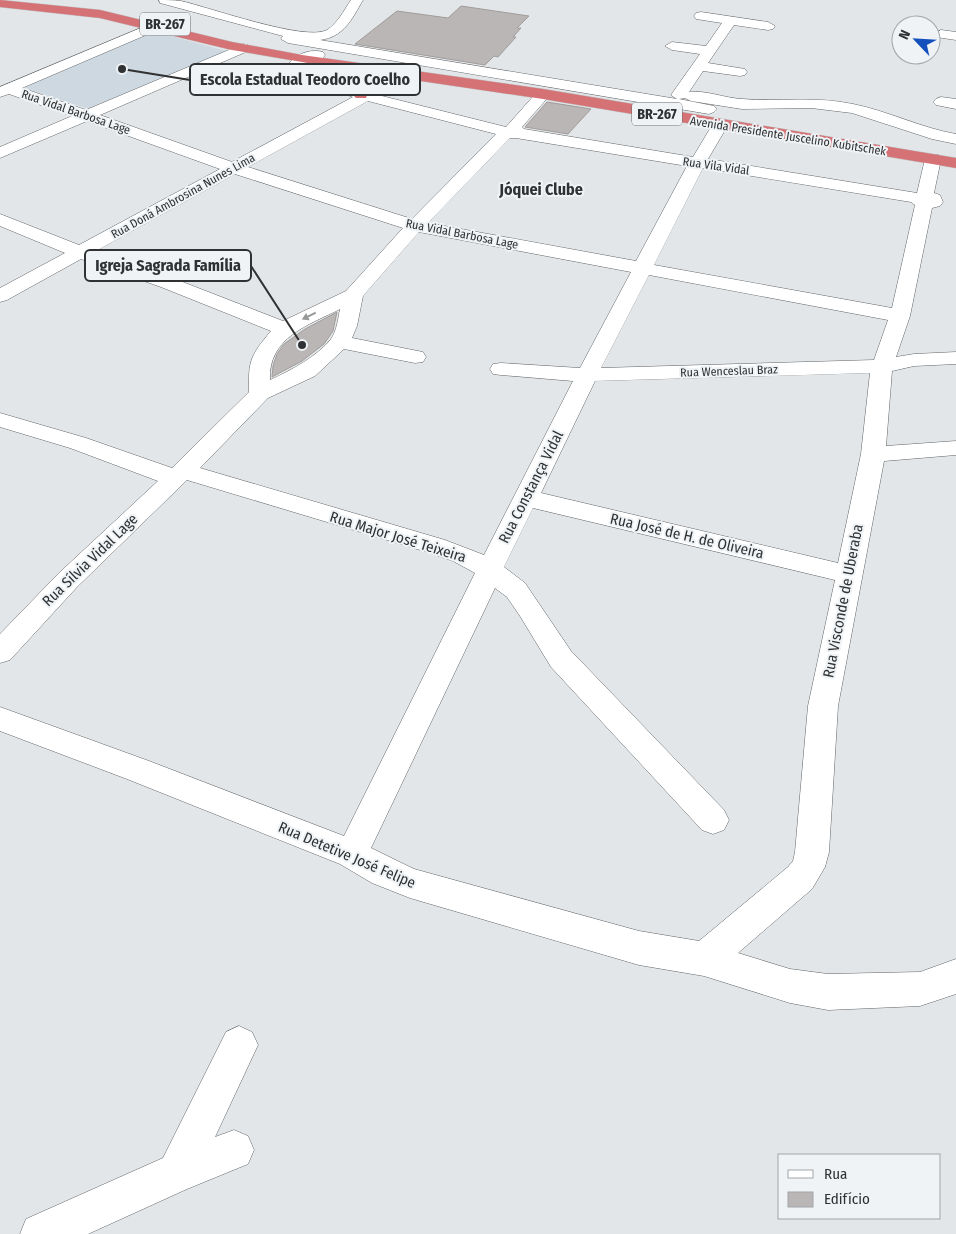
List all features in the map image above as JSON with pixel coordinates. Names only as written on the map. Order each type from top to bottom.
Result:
[{"type":"highway","name":"Avenida Presidente Juscelino Kubitschek","points":[[11,0],[68,5],[123,14],[300,55],[395,72],[715,117],[956,163]]},
{"type":"highway","name":"Avenida Presidente Juscelino Kubitschek","points":[[0,3],[100,14],[243,48],[300,55]]},
{"type":"highway","name":"Avenida Presidente Juscelino Kubitschek","points":[[318,55],[642,105],[956,157]]},
{"type":"highway","points":[[364,96],[363,85],[371,79],[395,72]]},
{"type":"street","points":[[166,0],[247,23],[319,37],[330,34],[344,20],[357,0]]},
{"type":"street","points":[[701,16],[726,28],[740,38]]},
{"type":"street","points":[[4,90],[155,26]]},
{"type":"street","points":[[726,28],[766,30]]},
{"type":"street","points":[[679,95],[726,28]]},
{"type":"street","points":[[298,34],[288,39],[715,117]]},
{"type":"street","points":[[941,34],[956,36]]},
{"type":"street","points":[[672,46],[710,51]]},
{"type":"street","points":[[0,154],[85,115],[243,48]]},
{"type":"street","points":[[300,55],[318,55]]},
{"type":"street","name":"Rua Vila Vidal","points":[[300,55],[292,71],[364,96],[509,132],[930,200]]},
{"type":"street","points":[[700,66],[740,72]]},
{"type":"street","points":[[638,88],[742,104],[811,103],[852,108],[879,115],[938,136],[956,138]]},
{"type":"street","name":"Rua Vidal Barbosa Lage","points":[[4,90],[85,115],[233,168],[415,226],[900,316]]},
{"type":"street","points":[[353,295],[347,326],[340,342],[307,371],[260,392],[259,370],[264,353],[284,329],[353,295],[415,226],[509,132],[543,94]]},
{"type":"street","name":"Rua Doná Ambrosina Nunes Lima","points":[[0,296],[364,96]]},
{"type":"street","name":"Rua Constança Vidal","points":[[352,854],[587,375],[697,163],[715,117]]},
{"type":"street","name":"Rua Visconde de Uberaba","points":[[704,959],[800,878],[808,867],[812,852],[822,706],[873,454],[882,366],[900,316],[930,200],[933,160]]},
{"type":"street","points":[[0,219],[79,252],[168,283],[284,329]]},
{"type":"street","points":[[340,342],[415,357]]},
{"type":"street","name":"Rua Wenceslau Braz","points":[[501,369],[587,375],[882,366],[914,360],[956,358]]},
{"type":"street","name":"Rua Sílvia Vidal Lage","points":[[0,652],[68,580],[179,475],[260,392]]},
{"type":"street","name":"Rua Major José Teixeira","points":[[0,420],[179,475],[462,554],[490,570],[516,590],[530,608],[561,659],[713,820]]},
{"type":"street","points":[[873,454],[956,448]]},
{"type":"street","name":"Rua José de H. de Oliveira","points":[[527,498],[848,574]]},
{"type":"street","name":"Rua Detetive José Felipe","points":[[0,719],[138,770],[352,854],[384,872],[410,883],[639,948],[704,959],[790,986],[828,992],[920,989],[956,976]]},
{"type":"street","points":[[177,1172],[239,1045]]},
{"type":"street","points":[[41,1234],[177,1172],[234,1150]]},
{"type":"shaded area","points":[[149,30],[226,51],[89,109],[18,86]]},
{"type":"building","points":[[461,6],[529,16],[517,28],[521,28],[513,37],[516,37],[498,57],[494,56],[485,65],[355,44],[397,11],[448,18]]},
{"type":"building","points":[[547,102],[591,109],[568,134],[525,127]]},
{"type":"building","points":[[337,312],[333,331],[324,344],[302,361],[272,377],[277,354],[284,344],[305,329]]},
{"type":"place","name":"Escola Estadual Teodoro Coelho","points":[[122,69]]},
{"type":"place","name":"Igreja Sagrada Família","points":[[302,345]]},
{"type":"district","name":"Jóquei Clube","points":[[541,189]]}]
